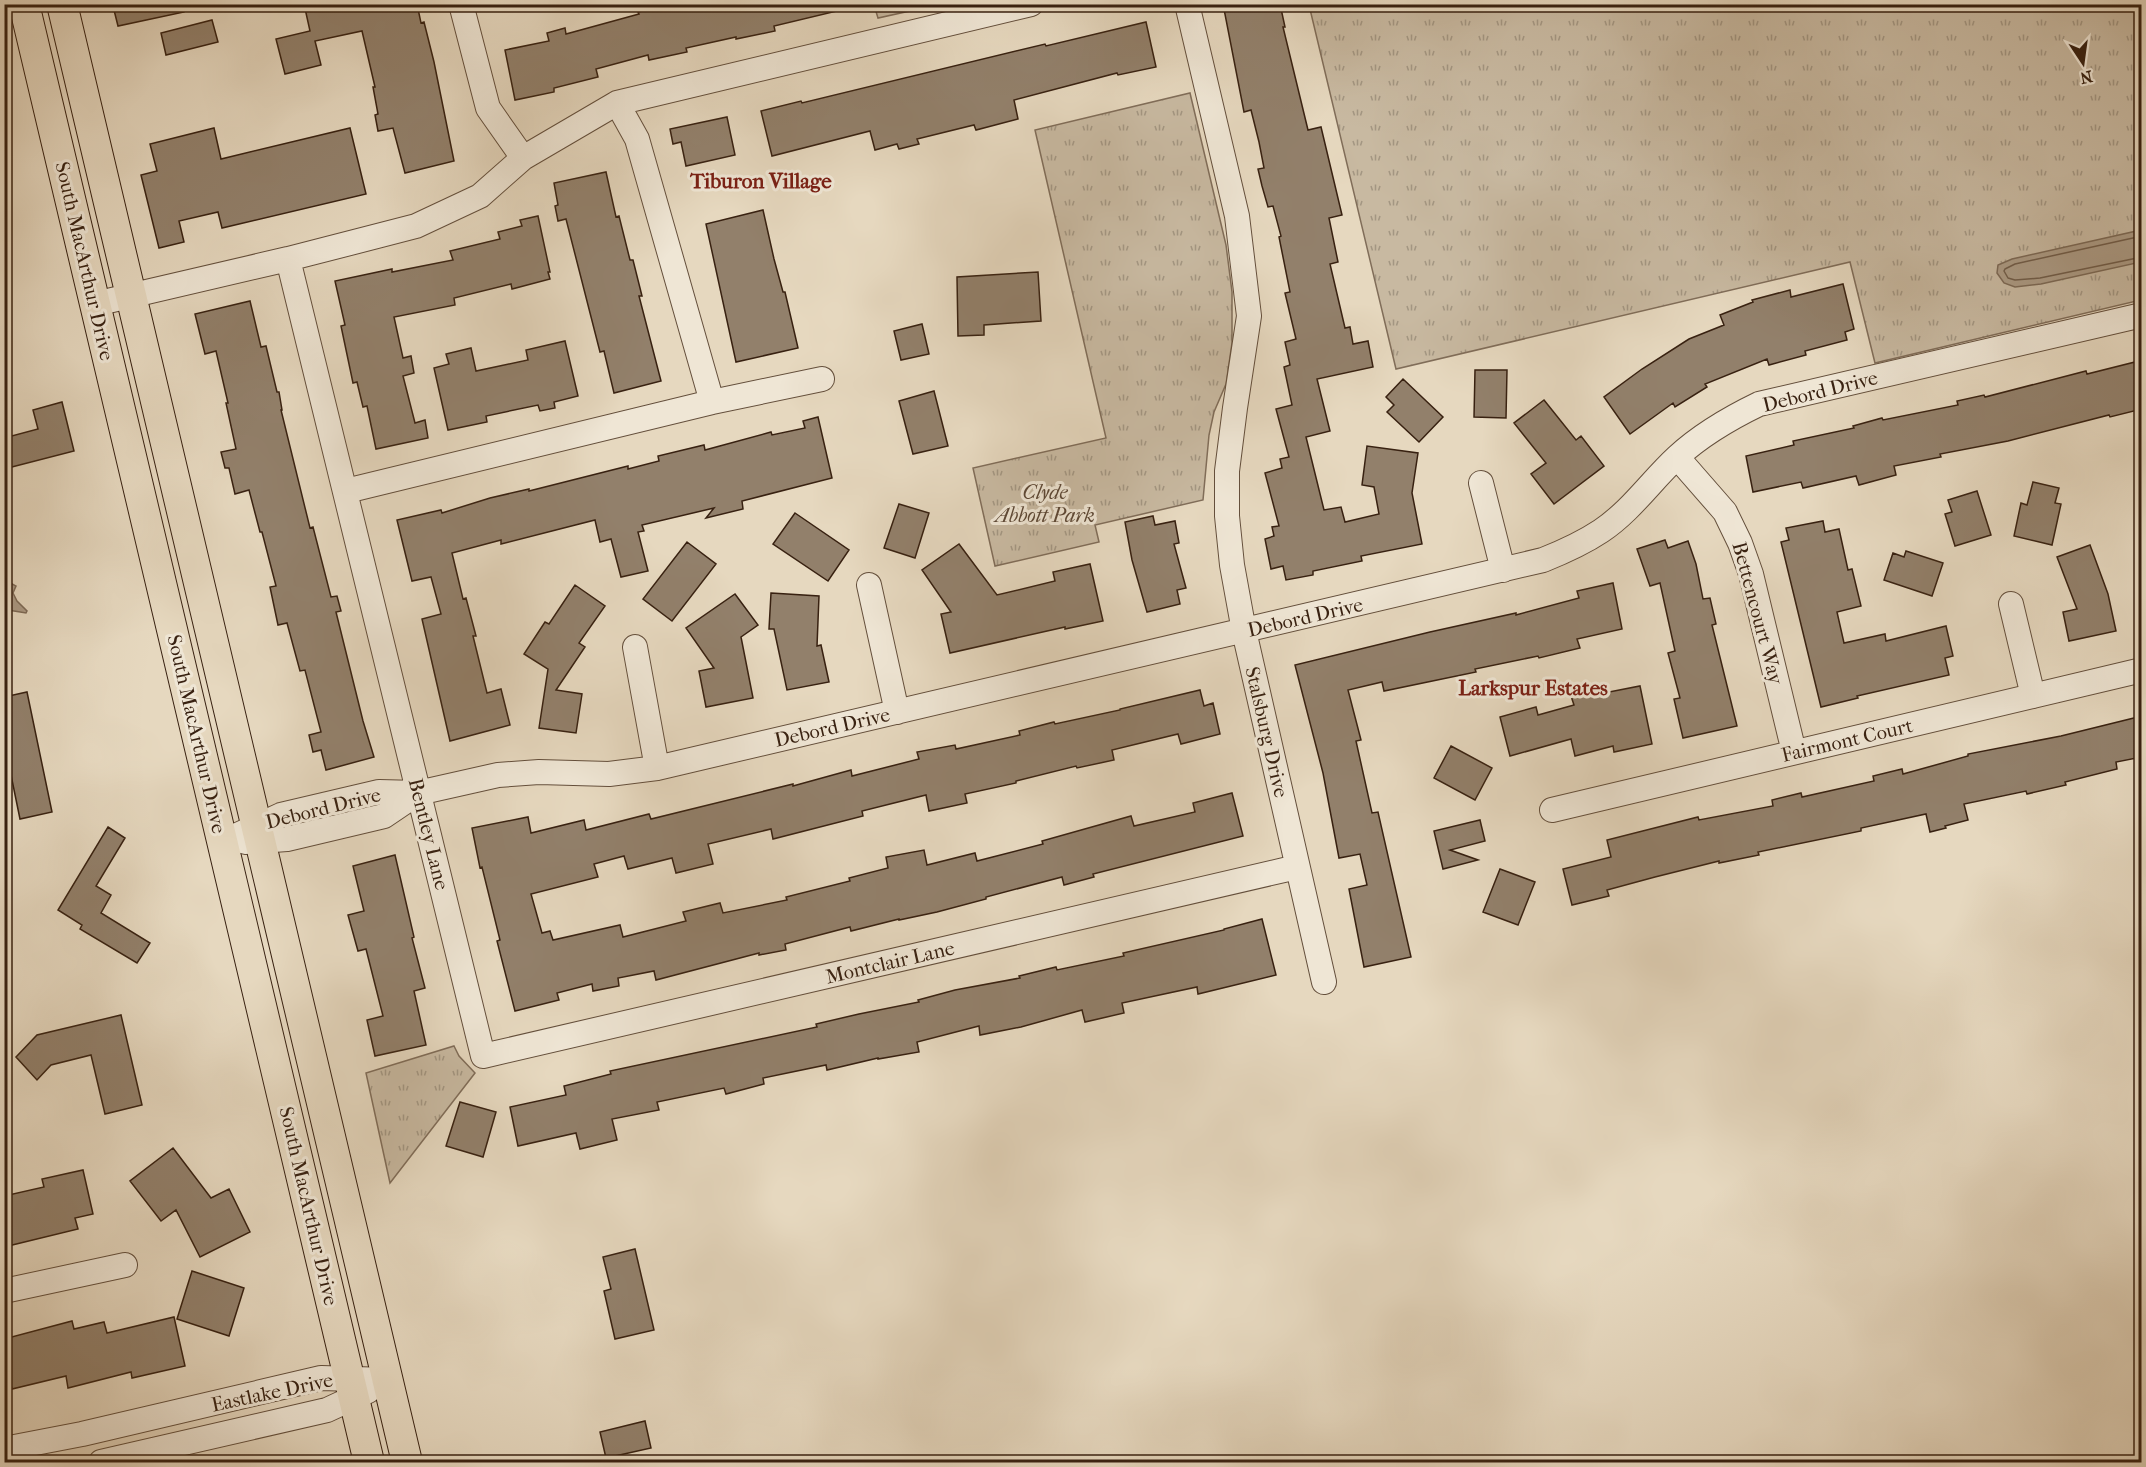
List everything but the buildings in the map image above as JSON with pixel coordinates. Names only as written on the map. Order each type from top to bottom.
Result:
[{"type":"main road","name":"South MacArthur Drive","points":[[24,4],[369,1462]]},
{"type":"main road","name":"South MacArthur Drive","points":[[62,4],[407,1462]]},
{"type":"street","points":[[461,4],[488,108],[523,158]]},
{"type":"street","points":[[95,304],[288,259],[416,226],[480,196],[523,158],[617,102],[1030,4]]},
{"type":"street","name":"Stalsburg Drive","points":[[1187,4],[1237,216],[1250,316],[1234,408],[1227,471],[1227,516],[1232,565],[1244,631],[1324,982]]},
{"type":"street","points":[[617,102],[637,139],[712,402]]},
{"type":"street","name":"Bentley Lane","points":[[288,259],[483,1056]]},
{"type":"street","name":"Debord Drive","points":[[222,842],[259,833],[287,839],[384,816],[418,793],[498,775],[539,772],[609,774],[657,768],[1543,560],[1602,531],[1627,511],[1677,457],[1722,423],[1759,404],[2142,315]]},
{"type":"street","points":[[346,491],[712,402],[822,379]]},
{"type":"street","name":"Bettencourt Way","points":[[1677,457],[1725,512],[1740,543],[1751,574],[1794,752]]},
{"type":"street","points":[[1481,483],[1503,570]]},
{"type":"street","points":[[869,585],[897,712]]},
{"type":"street","points":[[2011,603],[2033,696]]},
{"type":"street","points":[[635,647],[657,768]]},
{"type":"street","name":"Fairmont Court","points":[[1552,810],[2142,670]]},
{"type":"street","name":"Montclair Lane","points":[[483,1056],[1297,867]]},
{"type":"street","points":[[4,1291],[125,1265]]},
{"type":"street","name":"Eastlake Drive","points":[[4,1449],[82,1434],[321,1378],[352,1388]]},
{"type":"street","name":"Eastlake Drive","points":[[101,1462],[327,1410],[352,1388],[388,1380]]},
{"type":"green space","points":[[874,4],[937,5],[878,18]]},
{"type":"green space","points":[[1309,5],[2141,5],[2141,300],[1875,363],[1850,262],[1396,369]]},
{"type":"green space","name":"Clyde Abbott Park","points":[[1190,93],[1226,245],[1232,292],[1232,343],[1226,384],[1214,412],[1209,435],[1203,500],[1095,525],[1099,542],[995,566],[973,468],[1106,438],[1035,130]]},
{"type":"green space","points":[[454,1046],[459,1056],[475,1073],[390,1183],[366,1073]]},
{"type":"water","points":[[2141,230],[2141,262],[2041,284],[2015,287],[2004,283],[1997,273],[1998,265],[2012,259]]},
{"type":"water","points":[[5,580],[16,586],[13,593],[27,611],[26,613],[8,610],[5,604]]},
{"type":"district","name":"Tiburon Village","points":[[761,181]]},
{"type":"district","name":"Larkspur Estates","points":[[1533,688]]}]
